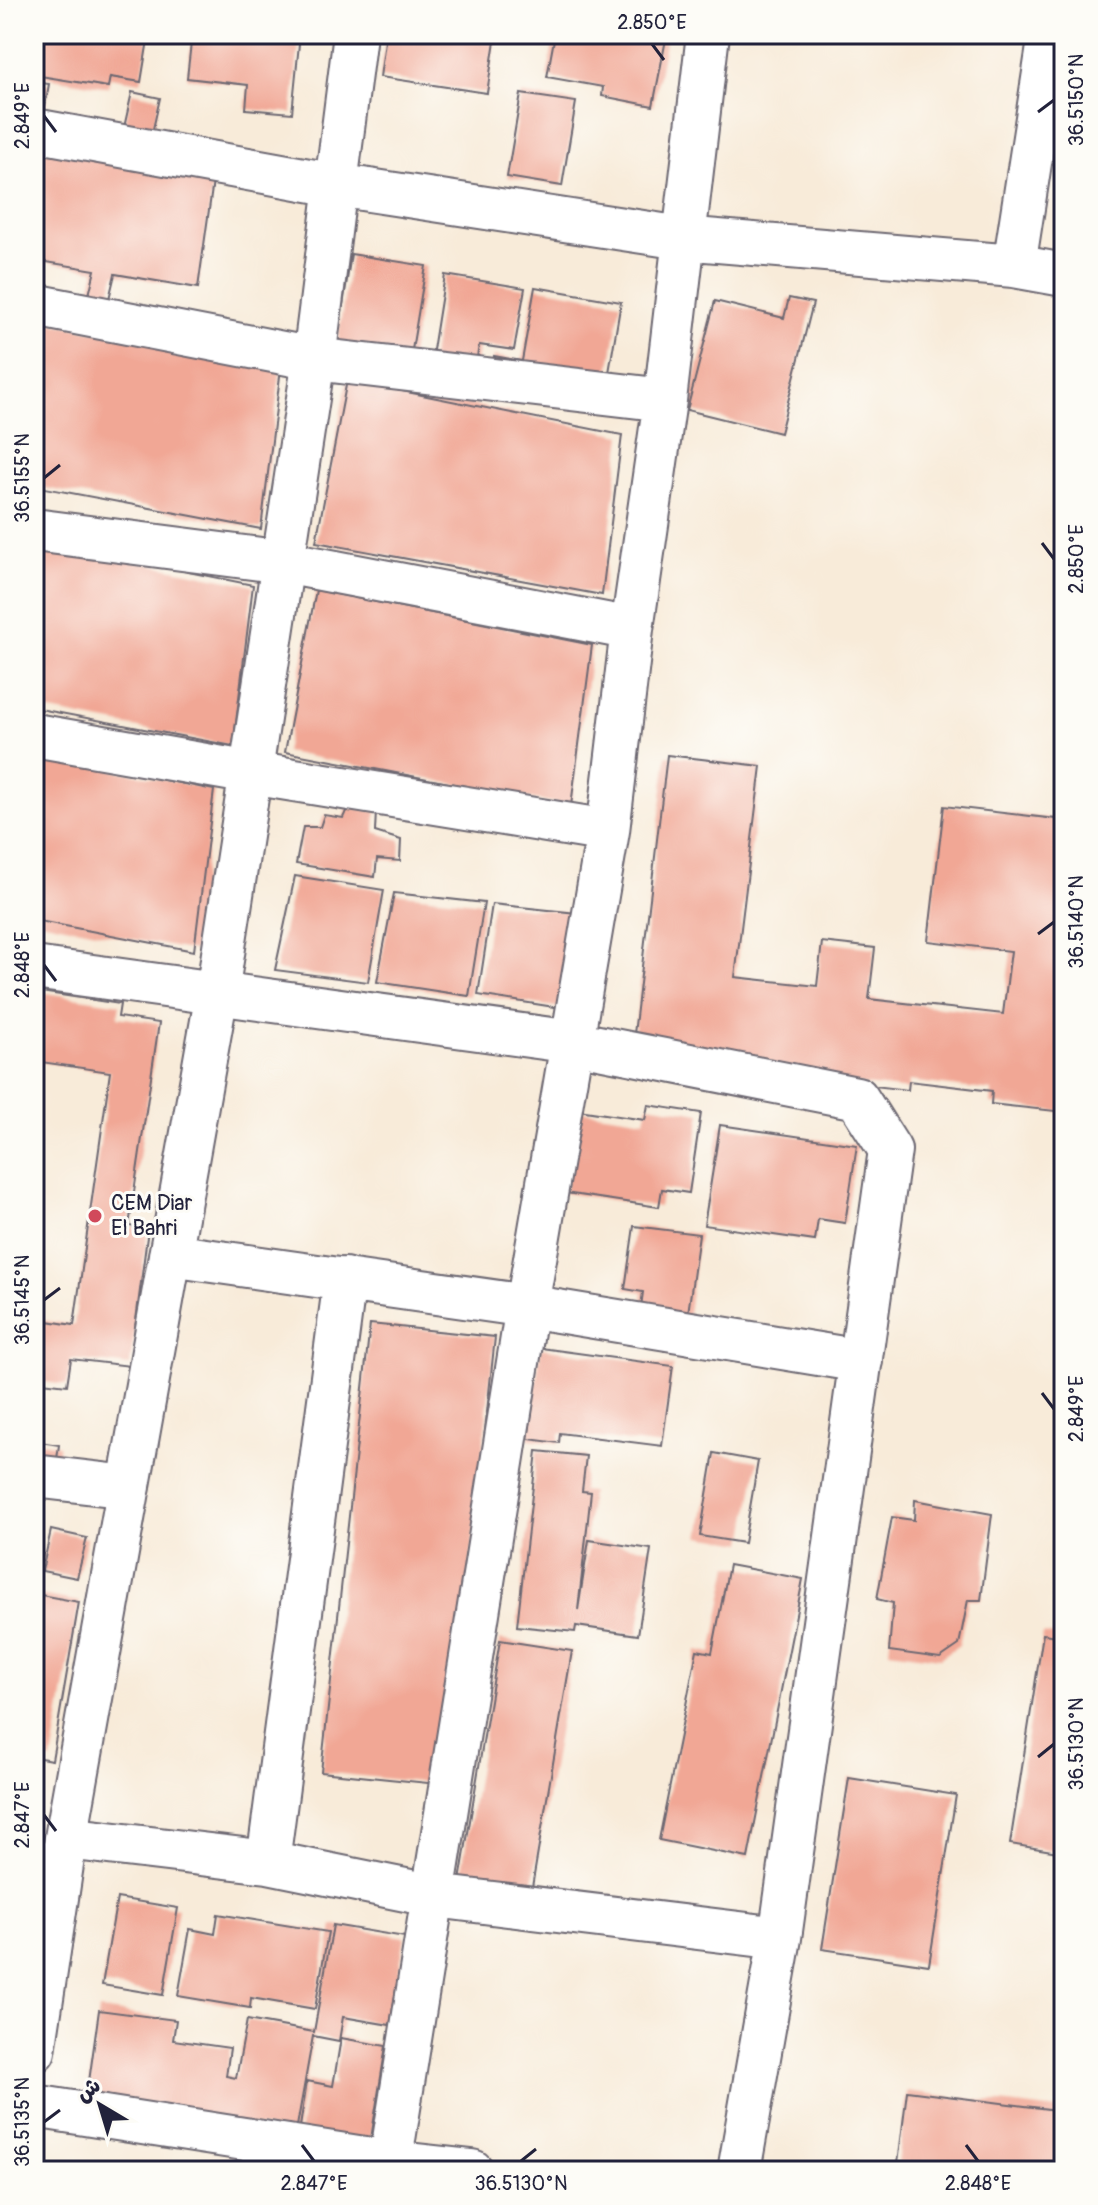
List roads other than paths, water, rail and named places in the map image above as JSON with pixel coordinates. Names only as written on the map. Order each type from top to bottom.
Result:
[{"type":"street","points":[[34,2051],[66,1838],[217,993],[314,359],[355,34]]},
{"type":"street","points":[[390,2167],[527,1306],[608,831],[632,629],[665,400],[708,34]]},
{"type":"street","points":[[1014,266],[1050,34]]},
{"type":"street","points":[[34,130],[336,185],[682,238],[1014,266],[1064,275]]},
{"type":"street","points":[[34,305],[314,359],[665,400]]},
{"type":"street","points":[[34,530],[284,562],[632,629]]},
{"type":"street","points":[[34,735],[608,831]]},
{"type":"street","points":[[34,968],[573,1042],[857,1098],[890,1150],[780,1938],[739,2171]]},
{"type":"street","points":[[170,1255],[527,1306],[861,1361]]},
{"type":"street","points":[[268,1862],[345,1279]]},
{"type":"street","points":[[34,1476],[129,1487]]},
{"type":"street","points":[[66,1838],[268,1862],[435,1896],[780,1938]]},
{"type":"street","points":[[34,2106],[390,2167],[472,2171]]},
{"type":"place","name":"CEM Diar El Bahri","points":[[95,1216]]}]
